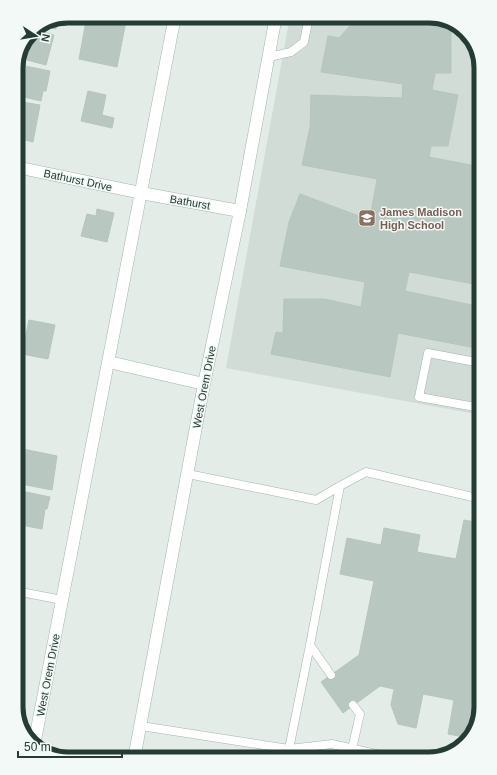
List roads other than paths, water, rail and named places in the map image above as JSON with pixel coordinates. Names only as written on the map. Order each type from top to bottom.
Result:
[{"type":"main road","name":"West Orem Drive","points":[[35,738],[174,23]]},
{"type":"main road","name":"West Orem Drive","points":[[135,752],[204,384],[240,211],[275,23]]},
{"type":"main road","name":"Bathurst Drive","points":[[23,168],[141,193]]},
{"type":"main road","name":"Bathurst","points":[[141,193],[240,211]]},
{"type":"main road","points":[[109,362],[204,384]]},
{"type":"lane","points":[[269,57],[292,52],[304,42],[308,23]]},
{"type":"lane","points":[[474,362],[428,353],[419,397],[474,407]]},
{"type":"lane","points":[[188,474],[316,500],[366,472],[474,497]]},
{"type":"lane","points":[[289,749],[340,486]]},
{"type":"lane","points":[[23,592],[62,600]]},
{"type":"lane","points":[[310,645],[331,675]]},
{"type":"lane","points":[[352,749],[360,714],[353,705]]},
{"type":"lane","points":[[141,726],[289,749],[332,744],[366,752]]},
{"type":"place","name":"James Madison High School","points":[[367,218]]}]
